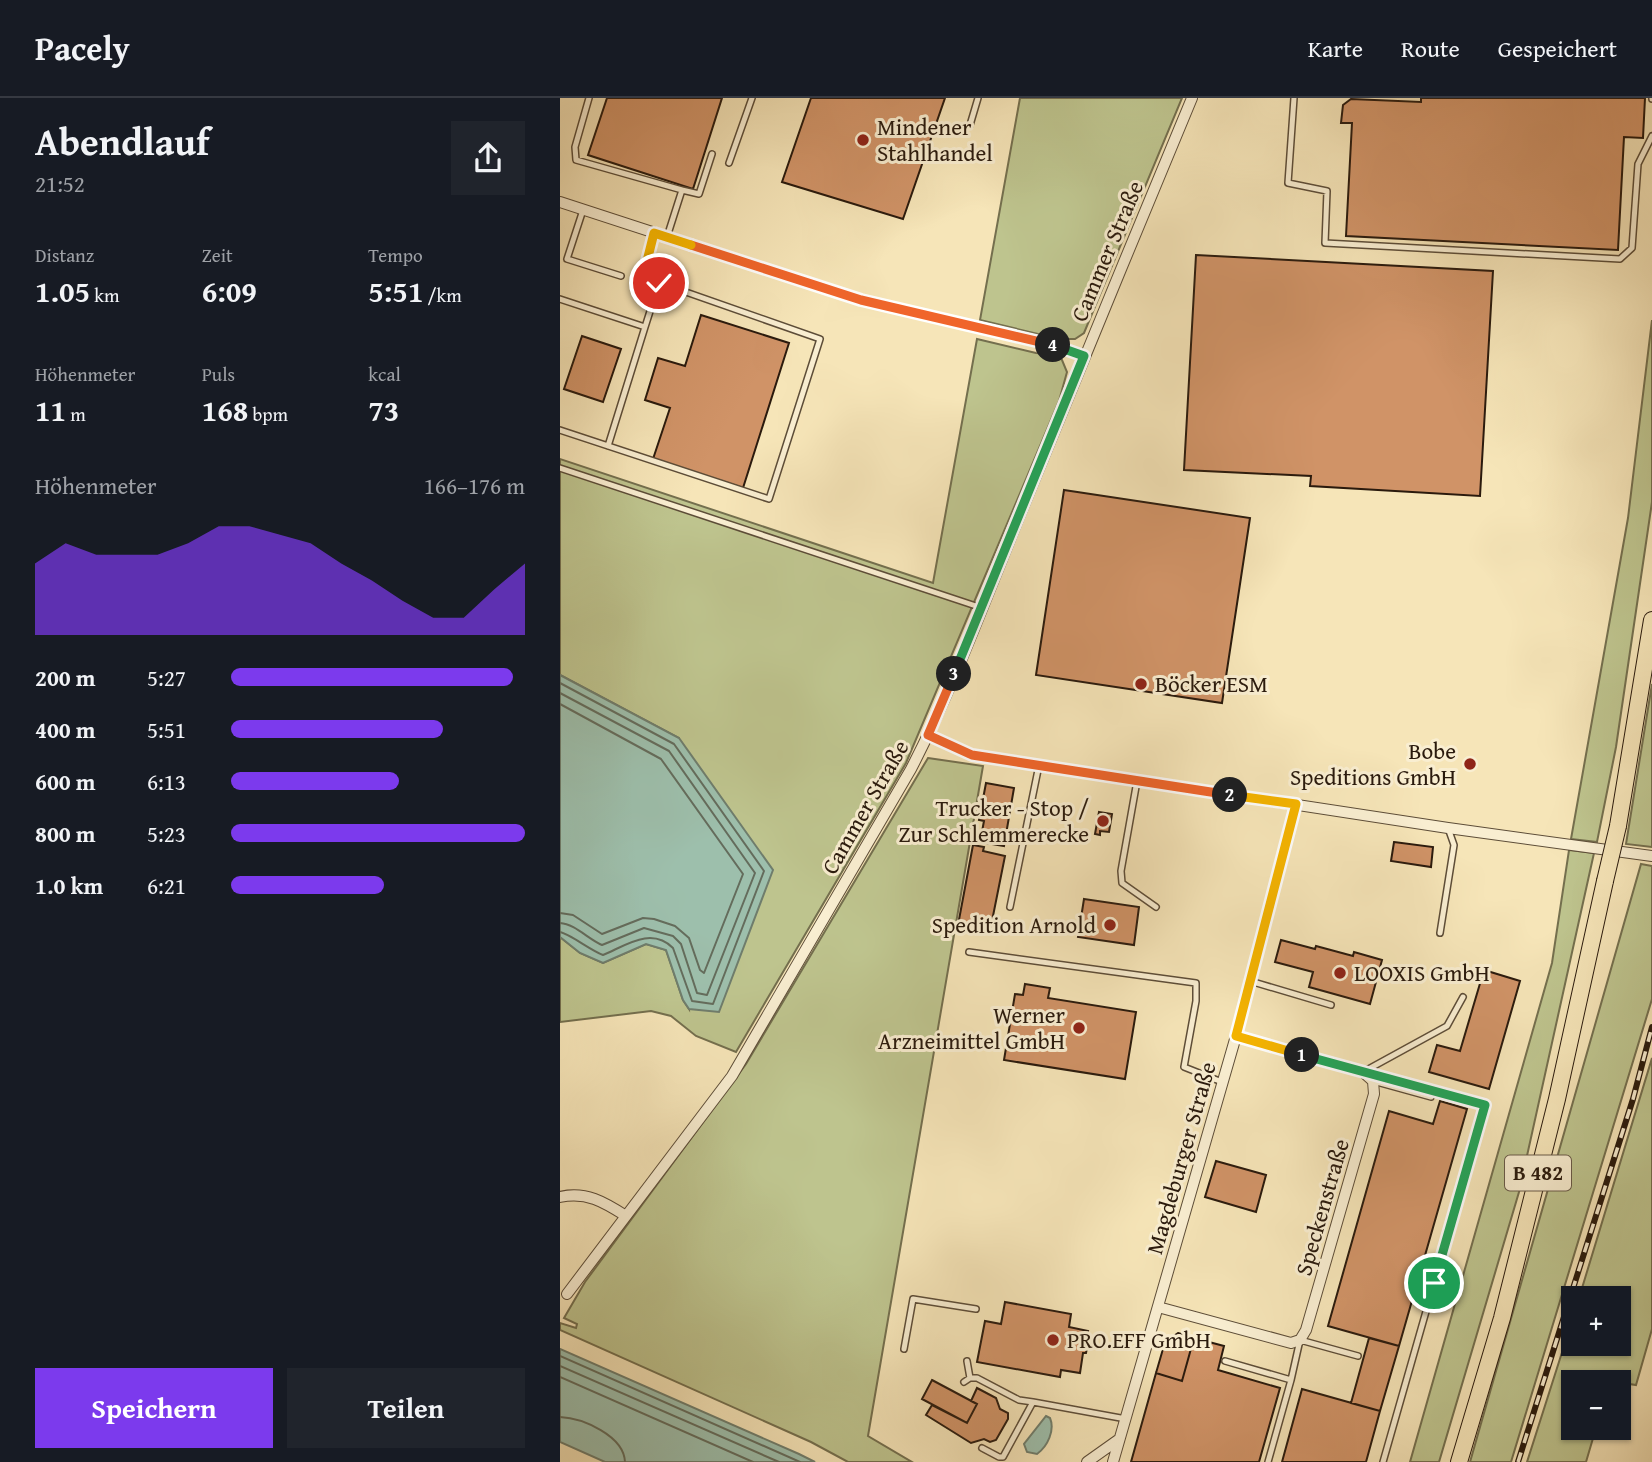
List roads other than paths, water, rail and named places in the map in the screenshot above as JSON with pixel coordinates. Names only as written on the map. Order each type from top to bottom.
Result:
[{"type":"main road","name":"B 482","points":[[1459,1462],[1502,1318],[1557,1099],[1618,826],[1652,620]]},
{"type":"street","name":"Cammer Straße","points":[[567,1294],[732,1076],[928,735],[1192,98]]},
{"type":"street","points":[[560,202],[861,300],[1060,347],[1084,356]]},
{"type":"street","points":[[928,735],[972,755],[1448,828],[1652,856]]},
{"type":"street","name":"Magdeburger Straße","points":[[1113,1462],[1236,1036],[1296,804]]},
{"type":"street","points":[[1236,1036],[1363,1072],[1373,1081]]},
{"type":"street","name":"Speckenstraße","points":[[1300,1339],[1306,1330],[1374,1094],[1373,1081]]},
{"type":"street","points":[[560,1197],[586,1195],[626,1216]]},
{"type":"street","points":[[1158,1307],[1291,1343],[1300,1339]]},
{"type":"street","points":[[1087,1462],[1118,1440]]},
{"type":"lane","points":[[589,98],[575,147],[576,160],[699,194],[712,154]]},
{"type":"lane","points":[[730,163],[752,98]]},
{"type":"lane","points":[[970,125],[978,98]]},
{"type":"lane","points":[[1294,98],[1287,183],[1327,191],[1325,243],[1620,259],[1632,248],[1638,164],[1652,135]]},
{"type":"lane","points":[[667,237],[682,190]]},
{"type":"lane","points":[[583,210],[563,258],[621,276]]},
{"type":"lane","points":[[560,430],[769,499],[820,339],[643,277],[654,233]]},
{"type":"lane","points":[[608,446],[659,283]]},
{"type":"lane","points":[[560,299],[645,327]]},
{"type":"lane","points":[[560,468],[982,608]]},
{"type":"lane","points":[[1010,907],[1039,765]]},
{"type":"lane","points":[[1137,781],[1121,871],[1122,883],[1156,907]]},
{"type":"lane","points":[[1440,933],[1454,845],[1448,828]]},
{"type":"lane","points":[[969,952],[1196,982],[1196,1001],[1184,1066],[1222,1082]]},
{"type":"lane","points":[[1250,981],[1331,1005]]},
{"type":"lane","points":[[1363,1072],[1447,1026],[1463,997]]},
{"type":"lane","points":[[1363,1072],[1485,1105],[1384,1462]]},
{"type":"lane","points":[[1373,1081],[1431,1097]]},
{"type":"lane","points":[[904,1349],[913,1299],[975,1309]]},
{"type":"lane","points":[[1268,1462],[1300,1339],[1358,1356]]},
{"type":"lane","points":[[967,1361],[967,1380],[977,1378],[1019,1400],[1126,1419]]},
{"type":"lane","points":[[1225,1361],[1291,1380]]},
{"type":"lane","points":[[982,1448],[1003,1457],[1033,1402]]},
{"type":"water","points":[[560,675],[679,738],[773,870],[719,1012],[689,1009],[683,1000],[666,950],[646,944],[603,963],[580,953],[560,937]]},
{"type":"water","points":[[560,1349],[815,1462],[605,1462],[560,1442]]},
{"type":"water","points":[[1046,1416],[1050,1418],[1052,1428],[1047,1442],[1037,1454],[1027,1452],[1024,1444]]},
{"type":"railway","points":[[1518,1462],[1633,1099],[1652,1027]]},
{"type":"place","name":"Mindener Stahlhandel","points":[[863,140]]},
{"type":"place","name":"Böcker ESM","points":[[1141,684]]},
{"type":"place","name":"Bobe Speditions GmbH","points":[[1470,764]]},
{"type":"place","name":"Trucker - Stop / Zur Schlemmerecke","points":[[1103,821]]},
{"type":"place","name":"Spedition Arnold","points":[[1110,925]]},
{"type":"place","name":"LOOXIS GmbH","points":[[1340,973]]},
{"type":"place","name":"Werner Arzneimittel GmbH","points":[[1079,1028]]},
{"type":"place","name":"PRO.EFF GmbH","points":[[1053,1340]]}]
